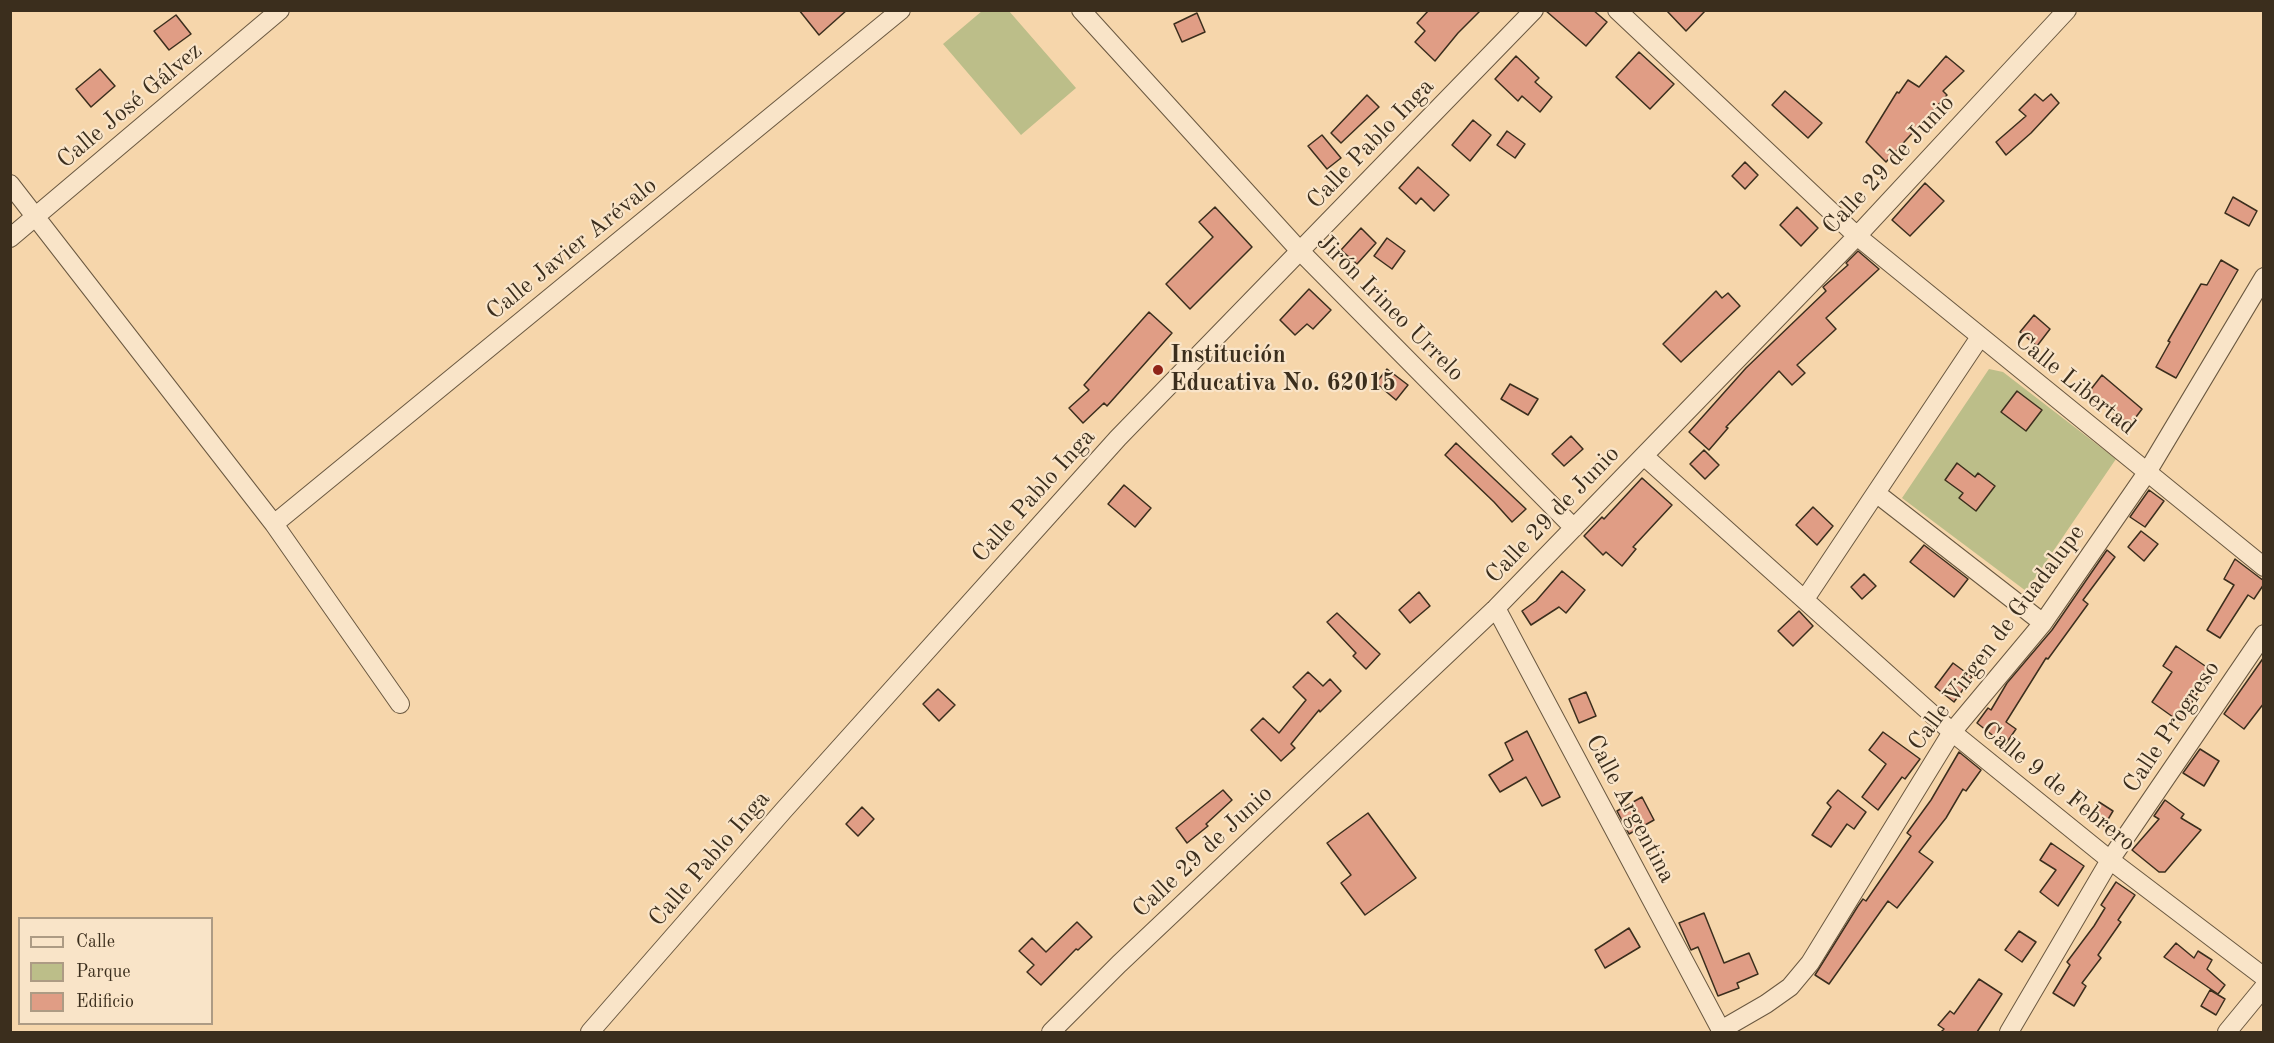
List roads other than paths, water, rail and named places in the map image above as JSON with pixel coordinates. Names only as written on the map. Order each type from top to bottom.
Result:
[{"type":"street","name":"Calle José Gálvez","points":[[10,238],[280,10]]},
{"type":"street","name":"Calle Javier Arévalo","points":[[274,524],[901,10]]},
{"type":"street","name":"Jirón Irineo Urrelo","points":[[1081,10],[1300,251],[1574,528]]},
{"type":"street","name":"Calle Pablo Inga","points":[[590,1032],[783,811],[1118,438],[1534,10]]},
{"type":"street","name":"Calle Libertad","points":[[1617,10],[1857,236],[2146,474],[2264,567]]},
{"type":"street","name":"Calle 29 de Junio","points":[[1051,1032],[1119,964],[1496,608],[1857,236],[2067,10]]},
{"type":"street","points":[[10,184],[274,524],[400,704]]},
{"type":"street","name":"Calle Virgen de Guadalupe","points":[[1722,1031],[1791,987],[1810,963],[1952,732],[2043,623],[2146,474],[2264,277]]},
{"type":"street","points":[[1805,599],[1980,337]]},
{"type":"street","name":"Calle 9 de Febrero","points":[[1644,456],[1952,732],[2110,860],[2264,977]]},
{"type":"street","points":[[1876,493],[2043,623]]},
{"type":"street","name":"Calle Argentina","points":[[1496,608],[1722,1031]]},
{"type":"street","name":"Calle Progreso","points":[[2009,1032],[2110,860],[2264,634]]},
{"type":"street","points":[[2227,1032],[2264,987]]},
{"type":"place","name":"Institución Educativa No. 62015","points":[[1158,370]]}]
